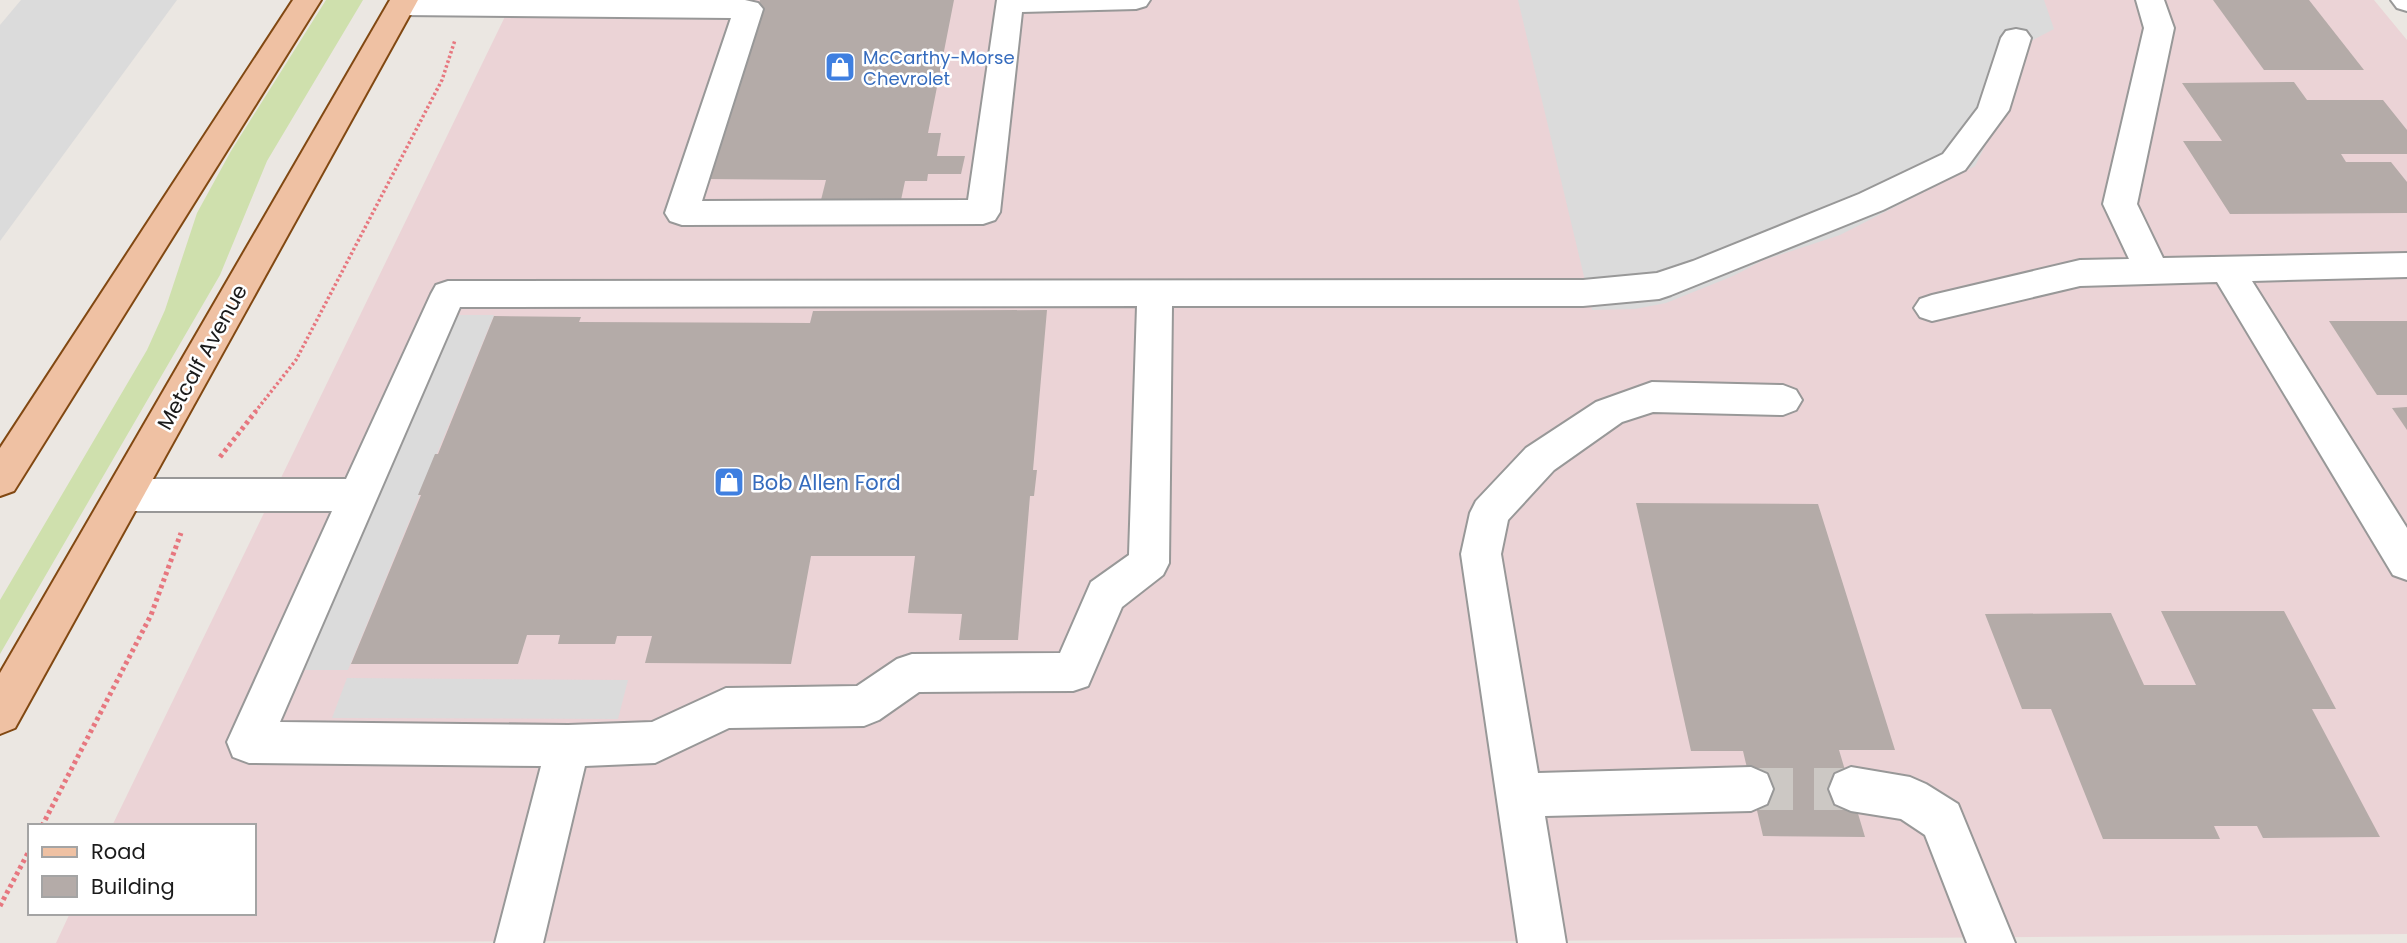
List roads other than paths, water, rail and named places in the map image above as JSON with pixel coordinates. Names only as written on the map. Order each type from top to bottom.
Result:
[{"type":"main road","points":[[0,480],[307,0]]},
{"type":"main road","name":"Metcalf Avenue","points":[[0,714],[402,3]]},
{"type":"lane","points":[[402,3],[472,7],[576,4],[748,9],[682,213],[983,212],[1010,2],[1136,0]]},
{"type":"lane","points":[[2150,0],[2159,28],[2120,204],[2152,271]]},
{"type":"lane","points":[[1155,295],[1149,563],[1106,595],[1073,672],[912,673],[864,706],[726,708],[655,742],[568,746],[249,742],[448,294],[1583,293],[1659,286],[1871,202],[1954,162],[1993,110],[2016,38]]},
{"type":"lane","points":[[1933,308],[2080,273],[2407,265]]},
{"type":"lane","points":[[2227,269],[2407,563]]},
{"type":"lane","points":[[1542,943],[1481,554],[1490,513],[1540,459],[1609,412],[1652,397],[1783,400]]},
{"type":"lane","points":[[124,495],[358,495]]},
{"type":"lane","points":[[519,943],[568,746]]},
{"type":"lane","points":[[1519,795],[1751,789]]},
{"type":"lane","points":[[1851,789],[1910,799],[1942,820],[1991,943]]},
{"type":"tunnel","points":[[1751,789],[1851,789]]},
{"type":"place","name":"McCarthy-Morse Chevrolet","points":[[840,67]]},
{"type":"place","name":"Bob Allen Ford","points":[[729,482]]}]
